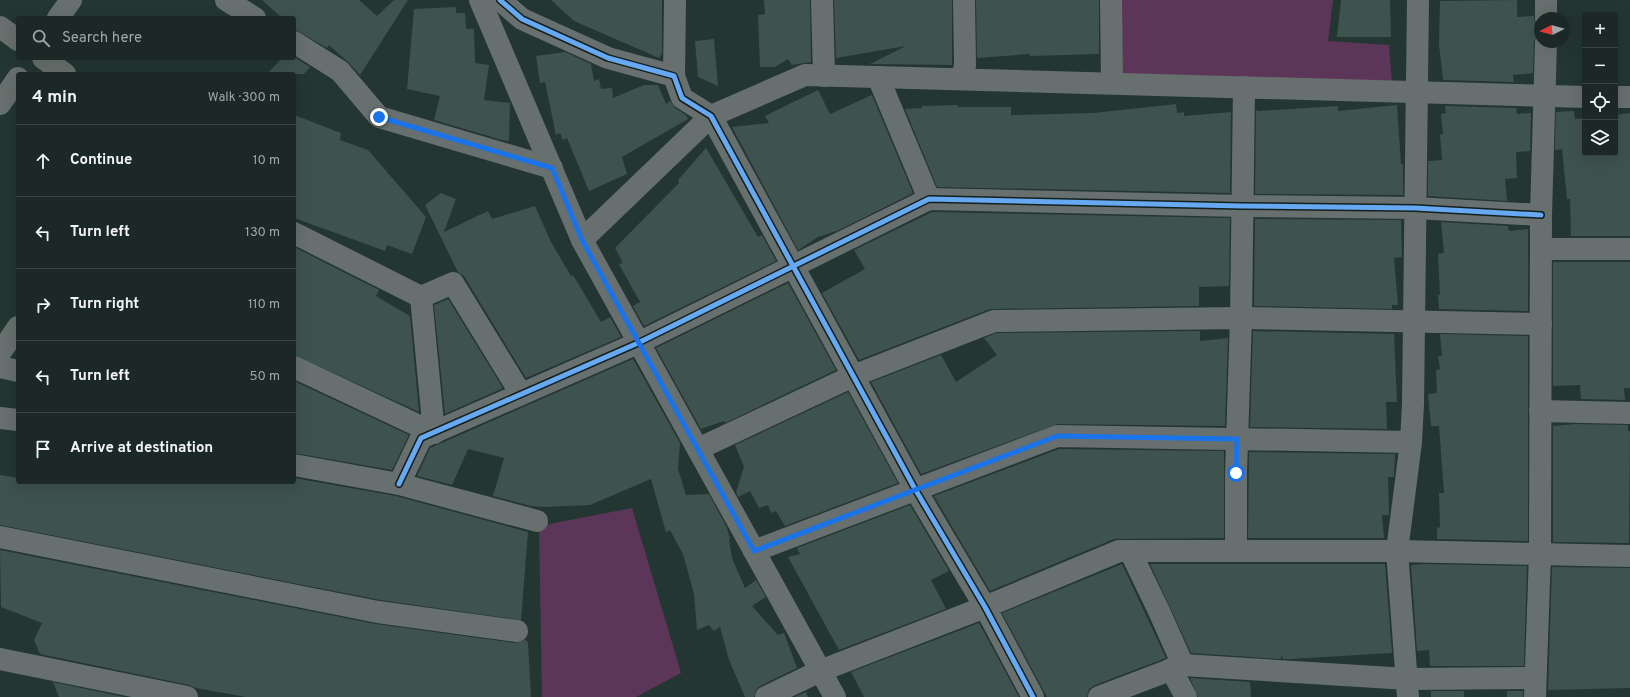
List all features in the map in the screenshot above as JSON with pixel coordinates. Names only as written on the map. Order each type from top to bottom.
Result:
[{"type":"street","points":[[59,16],[71,0]]},
{"type":"street","points":[[226,0],[252,16]]},
{"type":"street","points":[[480,0],[582,240],[835,697]]},
{"type":"street","points":[[500,0],[522,18],[608,58],[674,76]]},
{"type":"street","points":[[675,0],[674,76],[682,98],[711,116],[915,489],[985,607],[1033,697]]},
{"type":"street","points":[[822,0],[824,76]]},
{"type":"street","points":[[962,79],[965,65],[964,0]]},
{"type":"street","points":[[1111,0],[1112,83]]},
{"type":"street","points":[[1408,688],[1397,551],[1411,442],[1418,0]]},
{"type":"street","points":[[1546,0],[1546,12]]},
{"type":"street","points":[[0,27],[16,39]]},
{"type":"street","points":[[296,43],[340,71],[379,117],[552,168]]},
{"type":"street","points":[[1098,697],[1177,667],[1408,688],[1535,688],[1540,554],[1541,215],[1546,48]]},
{"type":"street","points":[[21,72],[30,60]]},
{"type":"street","points":[[46,60],[62,72]]},
{"type":"street","points":[[582,240],[711,116],[805,75],[1582,97]]},
{"type":"street","points":[[878,77],[929,199]]},
{"type":"street","points":[[0,104],[16,81]]},
{"type":"street","points":[[1236,551],[1244,87]]},
{"type":"street","points":[[1618,97],[1630,97]]},
{"type":"street","points":[[399,484],[421,438],[638,343],[792,265],[929,199],[1242,206],[1415,208],[1541,215]]},
{"type":"street","points":[[296,234],[421,297]]},
{"type":"street","points":[[1542,249],[1630,249]]},
{"type":"street","points":[[421,297],[453,283],[521,394]]},
{"type":"street","points":[[421,297],[434,433]]},
{"type":"street","points":[[698,449],[853,376],[994,321],[1241,318],[1414,323],[1541,324]]},
{"type":"street","points":[[0,353],[16,330]]},
{"type":"street","points":[[0,367],[16,371]]},
{"type":"street","points":[[296,368],[434,433]]},
{"type":"street","points":[[1540,411],[1630,413]]},
{"type":"street","points":[[0,418],[16,420]]},
{"type":"street","points":[[754,551],[1057,436],[1411,442]]},
{"type":"street","points":[[296,465],[399,484],[537,521]]},
{"type":"street","points":[[0,537],[378,612],[517,631]]},
{"type":"street","points":[[766,697],[820,671],[985,607],[1119,551],[1397,551],[1630,556]]},
{"type":"street","points":[[1130,551],[1158,609],[1186,697]]},
{"type":"street","points":[[0,659],[187,697]]},
{"type":"shaded area","points":[[1115,0],[1333,0],[1328,41],[1389,45],[1392,84],[1114,75]]},
{"type":"shaded area","points":[[632,508],[681,673],[636,697],[542,697],[539,526]]},
{"type":"building","points":[[262,0],[359,0],[377,16],[394,0],[408,0],[360,75],[329,45],[327,48],[296,30],[296,16],[280,16]]},
{"type":"building","points":[[551,0],[662,0],[662,53],[659,58],[574,21]]},
{"type":"building","points":[[764,0],[810,0],[811,62],[792,65],[788,59],[775,67],[760,67],[758,15],[765,14]]},
{"type":"building","points":[[834,0],[952,0],[952,65],[870,64],[906,46],[836,58]]},
{"type":"building","points":[[976,0],[1099,0],[1099,54],[1030,56],[1030,54],[977,58]]},
{"type":"building","points":[[1341,0],[1390,0],[1391,37],[1337,37]]},
{"type":"building","points":[[1517,0],[1517,17],[1534,16],[1533,73],[1513,75],[1514,82],[1443,80],[1439,44],[1440,1]]},
{"type":"building","points":[[456,7],[456,13],[465,13],[466,29],[474,29],[475,63],[489,65],[484,100],[510,103],[509,141],[434,120],[440,96],[407,89],[414,9]]},
{"type":"building","points":[[714,39],[718,86],[698,77],[695,41]]},
{"type":"building","points":[[565,52],[591,64],[594,81],[599,79],[601,89],[612,88],[613,98],[644,85],[658,85],[666,104],[670,101],[675,108],[686,115],[688,119],[622,157],[627,174],[589,191],[567,138],[563,140],[560,133],[556,135],[545,82],[540,83],[536,56]]},
{"type":"building","points":[[296,58],[310,67],[304,74],[296,74],[296,72],[269,72],[280,60],[296,60]]},
{"type":"building","points":[[818,90],[830,114],[872,95],[913,193],[839,230],[818,237],[798,250],[732,127],[769,123],[765,116]]},
{"type":"building","points":[[1176,104],[1177,113],[1184,112],[1184,116],[1231,112],[1230,193],[937,187],[905,109],[922,108],[922,106],[958,105],[958,107],[1011,107],[1011,115],[1094,113]]},
{"type":"building","points":[[1397,105],[1401,164],[1403,164],[1403,195],[1255,194],[1256,110],[1338,106],[1338,111]]},
{"type":"building","points":[[1445,106],[1516,108],[1517,114],[1531,113],[1530,151],[1516,152],[1517,178],[1505,179],[1507,201],[1428,196],[1428,161],[1442,160],[1440,135],[1443,134],[1441,114],[1446,113]]},
{"type":"building","points":[[1574,111],[1575,119],[1582,118],[1582,156],[1618,156],[1618,115],[1630,113],[1630,236],[1571,236],[1570,199],[1567,199],[1562,149],[1555,150],[1556,112]]},
{"type":"building","points":[[296,116],[341,133],[340,140],[368,150],[426,217],[412,254],[387,245],[385,251],[296,219]]},
{"type":"building","points":[[706,148],[758,237],[762,235],[776,261],[644,326],[633,306],[640,302],[619,264],[623,263],[615,248],[679,183],[678,180]]},
{"type":"building","points":[[441,193],[456,199],[444,232],[488,211],[492,219],[535,206],[551,242],[601,322],[610,317],[621,337],[526,378],[464,276],[458,272],[425,205]]},
{"type":"building","points":[[932,212],[1230,218],[1229,286],[1199,287],[1199,306],[990,309],[859,360],[822,293],[865,269],[854,250]]},
{"type":"building","points":[[1255,219],[1401,220],[1402,257],[1394,258],[1398,305],[1392,305],[1392,309],[1254,306]]},
{"type":"building","points":[[1441,222],[1508,226],[1509,231],[1528,229],[1528,311],[1439,309],[1438,295],[1440,295],[1438,254],[1444,253]]},
{"type":"building","points":[[296,248],[379,290],[376,296],[410,316],[419,412],[296,356]]},
{"type":"building","points":[[1553,262],[1630,262],[1630,388],[1624,388],[1625,400],[1581,399],[1580,385],[1553,386]]},
{"type":"building","points":[[788,283],[836,370],[725,423],[724,421],[701,429],[656,348]]},
{"type":"building","points":[[448,299],[503,388],[445,414],[434,305]]},
{"type":"building","points":[[1200,331],[1200,341],[1228,338],[1225,426],[1057,424],[921,474],[871,382],[941,355],[956,382],[997,355],[984,338],[996,333]]},
{"type":"building","points":[[1253,331],[1394,334],[1397,402],[1386,402],[1387,429],[1250,427]]},
{"type":"building","points":[[1440,334],[1528,336],[1528,541],[1437,539],[1437,527],[1440,528],[1439,493],[1444,493],[1439,426],[1431,426],[1428,394],[1437,393],[1436,370],[1440,369],[1438,356],[1442,356]]},
{"type":"building","points":[[633,359],[680,443],[678,469],[686,495],[709,494],[727,528],[732,558],[745,588],[756,580],[766,597],[752,606],[778,635],[784,633],[797,668],[760,686],[756,690],[754,697],[745,697],[729,660],[720,627],[714,631],[709,625],[697,630],[694,594],[683,554],[670,530],[666,532],[651,479],[590,505],[545,507],[531,506],[493,496],[504,458],[468,449],[452,485],[417,476],[430,448]]},
{"type":"building","points":[[296,382],[409,435],[392,470],[296,453]]},
{"type":"building","points":[[848,392],[898,483],[785,526],[776,511],[771,513],[768,505],[759,508],[750,491],[738,497],[736,492],[744,467],[735,445]]},
{"type":"building","points":[[1575,424],[1628,425],[1628,431],[1630,431],[1629,543],[1553,542],[1553,426]]},
{"type":"building","points":[[1059,449],[1224,451],[1224,538],[1114,539],[990,591],[934,496]]},
{"type":"building","points":[[1249,452],[1395,454],[1394,477],[1388,477],[1389,515],[1382,515],[1384,538],[1248,538]]},
{"type":"building","points":[[0,475],[16,478],[16,484],[296,484],[296,478],[396,496],[528,532],[521,620],[380,600],[0,525]]},
{"type":"building","points":[[910,505],[949,571],[931,580],[946,609],[839,650],[788,557],[800,554],[797,548]]},
{"type":"building","points":[[0,550],[376,624],[515,643],[525,640],[528,642],[531,697],[246,697],[196,688],[189,685],[40,654],[34,640],[42,623],[1,607]]},
{"type":"building","points":[[1122,564],[1166,658],[1095,685],[1089,689],[1087,697],[1047,697],[1002,613]]},
{"type":"building","points":[[1150,564],[1385,564],[1392,653],[1291,659],[1283,659],[1282,656],[1280,659],[1191,653]]},
{"type":"building","points":[[1411,565],[1527,566],[1524,666],[1430,666],[1429,650],[1417,651]]},
{"type":"building","points":[[1552,567],[1630,568],[1630,688],[1548,690]]},
{"type":"building","points":[[979,623],[1019,697],[864,697],[851,672]]},
{"type":"building","points":[[1190,678],[1250,682],[1251,697],[1198,697]]},
{"type":"building","points":[[53,682],[124,697],[59,697]]},
{"type":"building","points":[[1431,691],[1464,691],[1464,697],[1431,697]]},
{"type":"building","points":[[1507,691],[1523,691],[1523,697],[1507,697]]},
{"type":"building","points":[[806,692],[808,697],[795,697]]},
{"type":"cycle path","points":[[500,0],[522,19],[608,58],[674,76],[682,98],[711,116],[915,489],[985,607],[1033,697]]},
{"type":"cycle path","points":[[399,484],[421,438],[638,343],[929,199],[1242,206],[1415,208],[1541,215]]},
{"type":"route","points":[[379,117],[552,168],[582,240],[754,551],[1057,436],[1237,439],[1236,473]]}]
